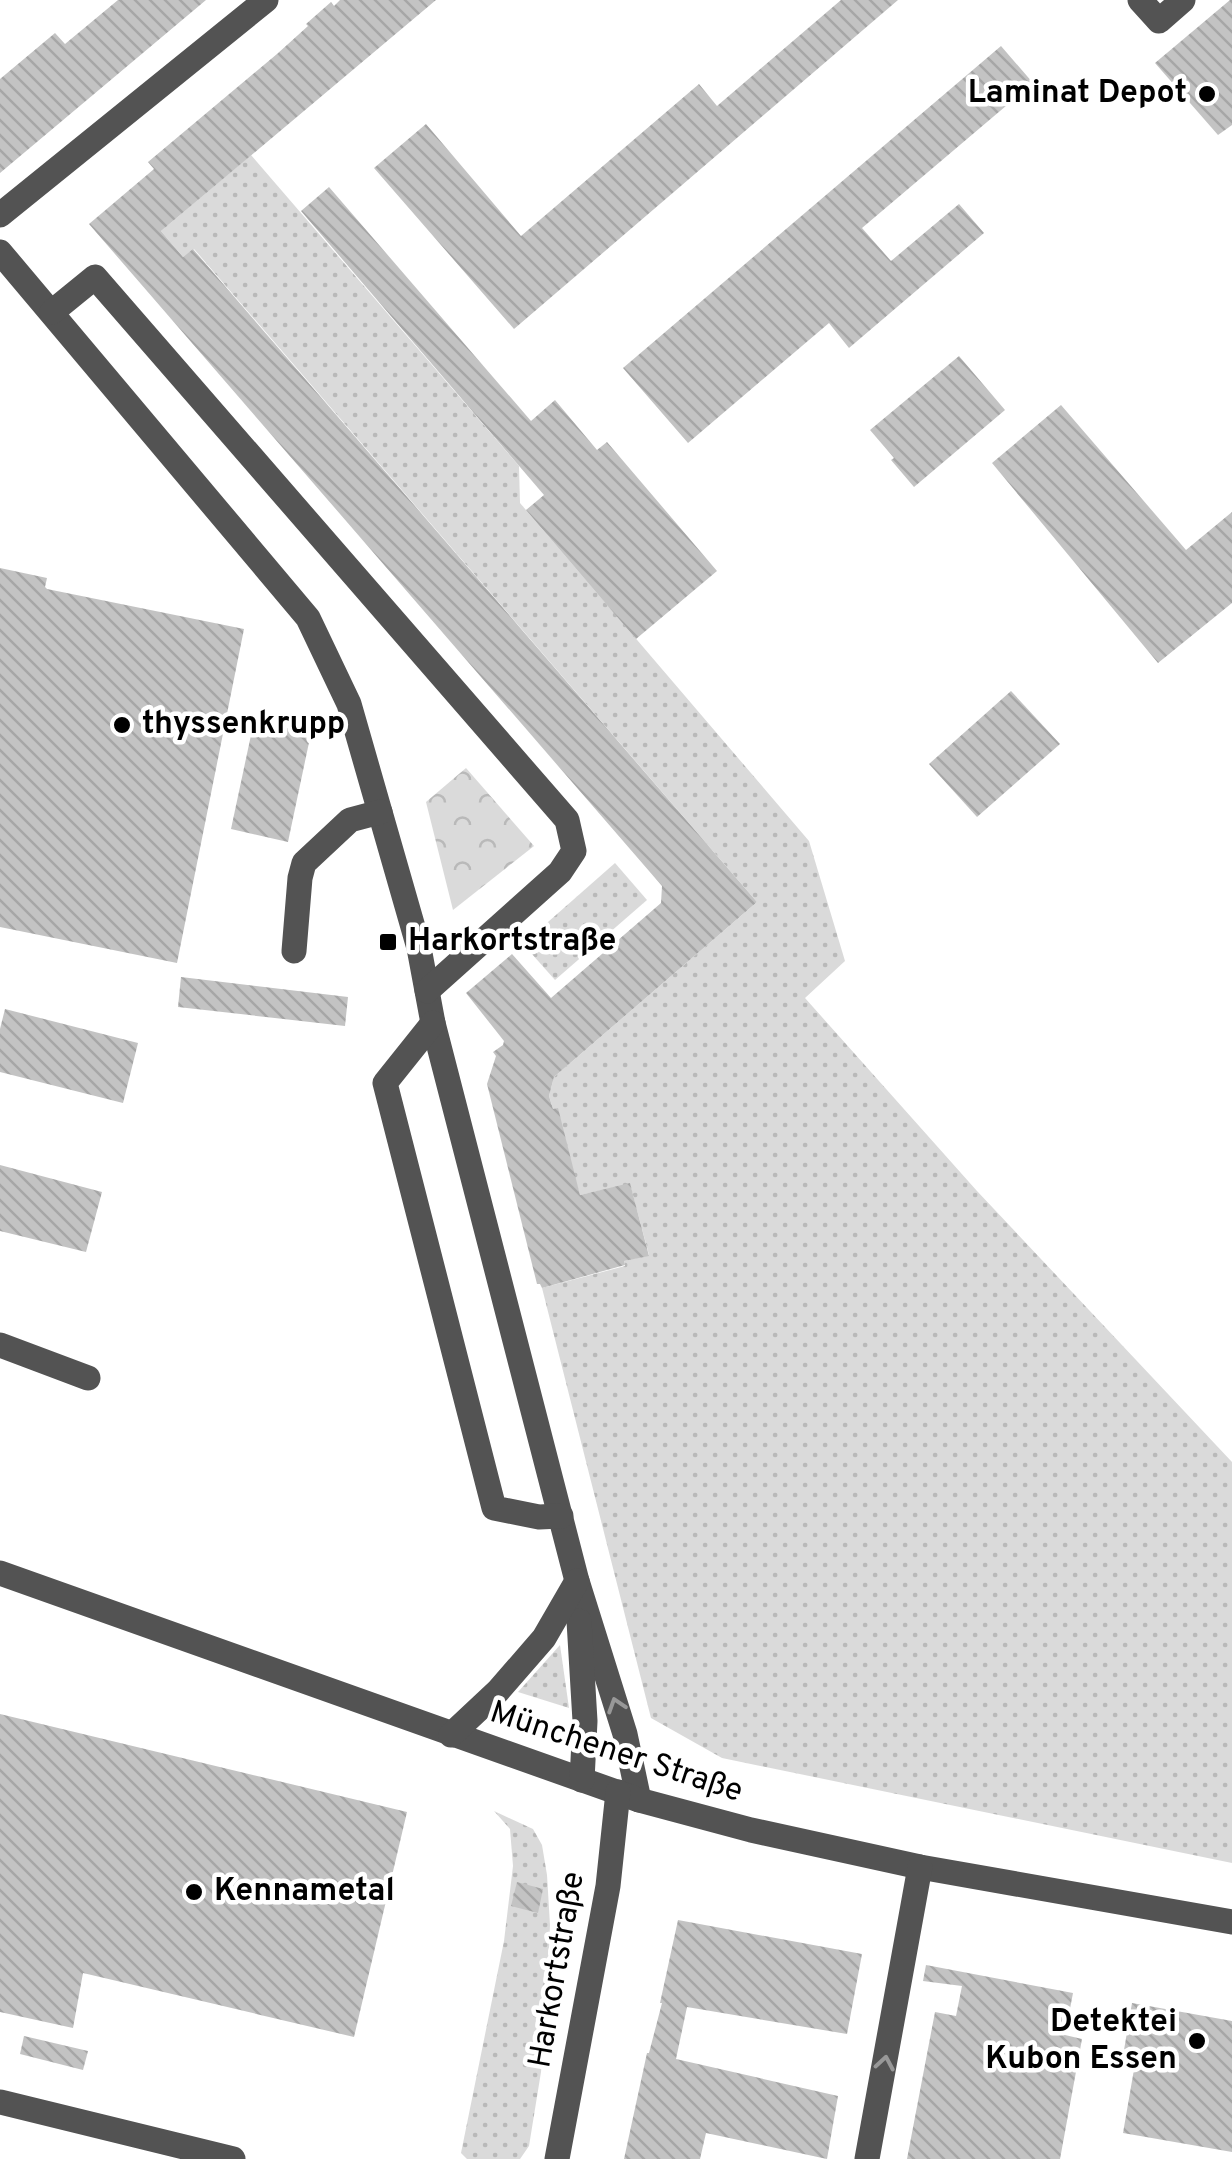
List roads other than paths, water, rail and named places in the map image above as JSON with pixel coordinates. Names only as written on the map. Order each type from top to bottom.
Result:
[{"type":"street","points":[[0,216],[266,0]]},
{"type":"street","points":[[1140,0],[1158,22],[1183,0]]},
{"type":"street","name":"Harkortstraße","points":[[0,252],[308,618],[349,704],[419,948],[433,1023],[576,1581],[625,1734],[628,1796],[557,2159]]},
{"type":"street","points":[[52,312],[94,277],[567,820],[574,851],[560,872],[427,990]]},
{"type":"street","points":[[294,952],[304,863],[350,820],[380,812]]},
{"type":"street","points":[[433,1023],[386,1083],[494,1508],[539,1517],[561,1516]]},
{"type":"street","points":[[0,1345],[88,1378]]},
{"type":"street","name":"Münchener Straße","points":[[0,1573],[628,1796],[751,1830],[920,1867],[1232,1922]]},
{"type":"street","points":[[452,1735],[498,1691],[544,1638],[576,1581]]},
{"type":"street","name":"Harkortstraße","points":[[576,1581],[585,1721],[582,1780]]},
{"type":"street","points":[[867,2159],[920,1867]]},
{"type":"street","points":[[0,2102],[233,2159]]},
{"type":"place","name":"Laminat Depot","points":[[1207,94]]},
{"type":"place","name":"thyssenkrupp","points":[[122,725]]},
{"type":"place","name":"Harkortstraße","points":[[388,942]]},
{"type":"place","name":"Kennametal","points":[[194,1892]]},
{"type":"place","name":"Detektei Kubon Essen","points":[[1197,2041]]}]
